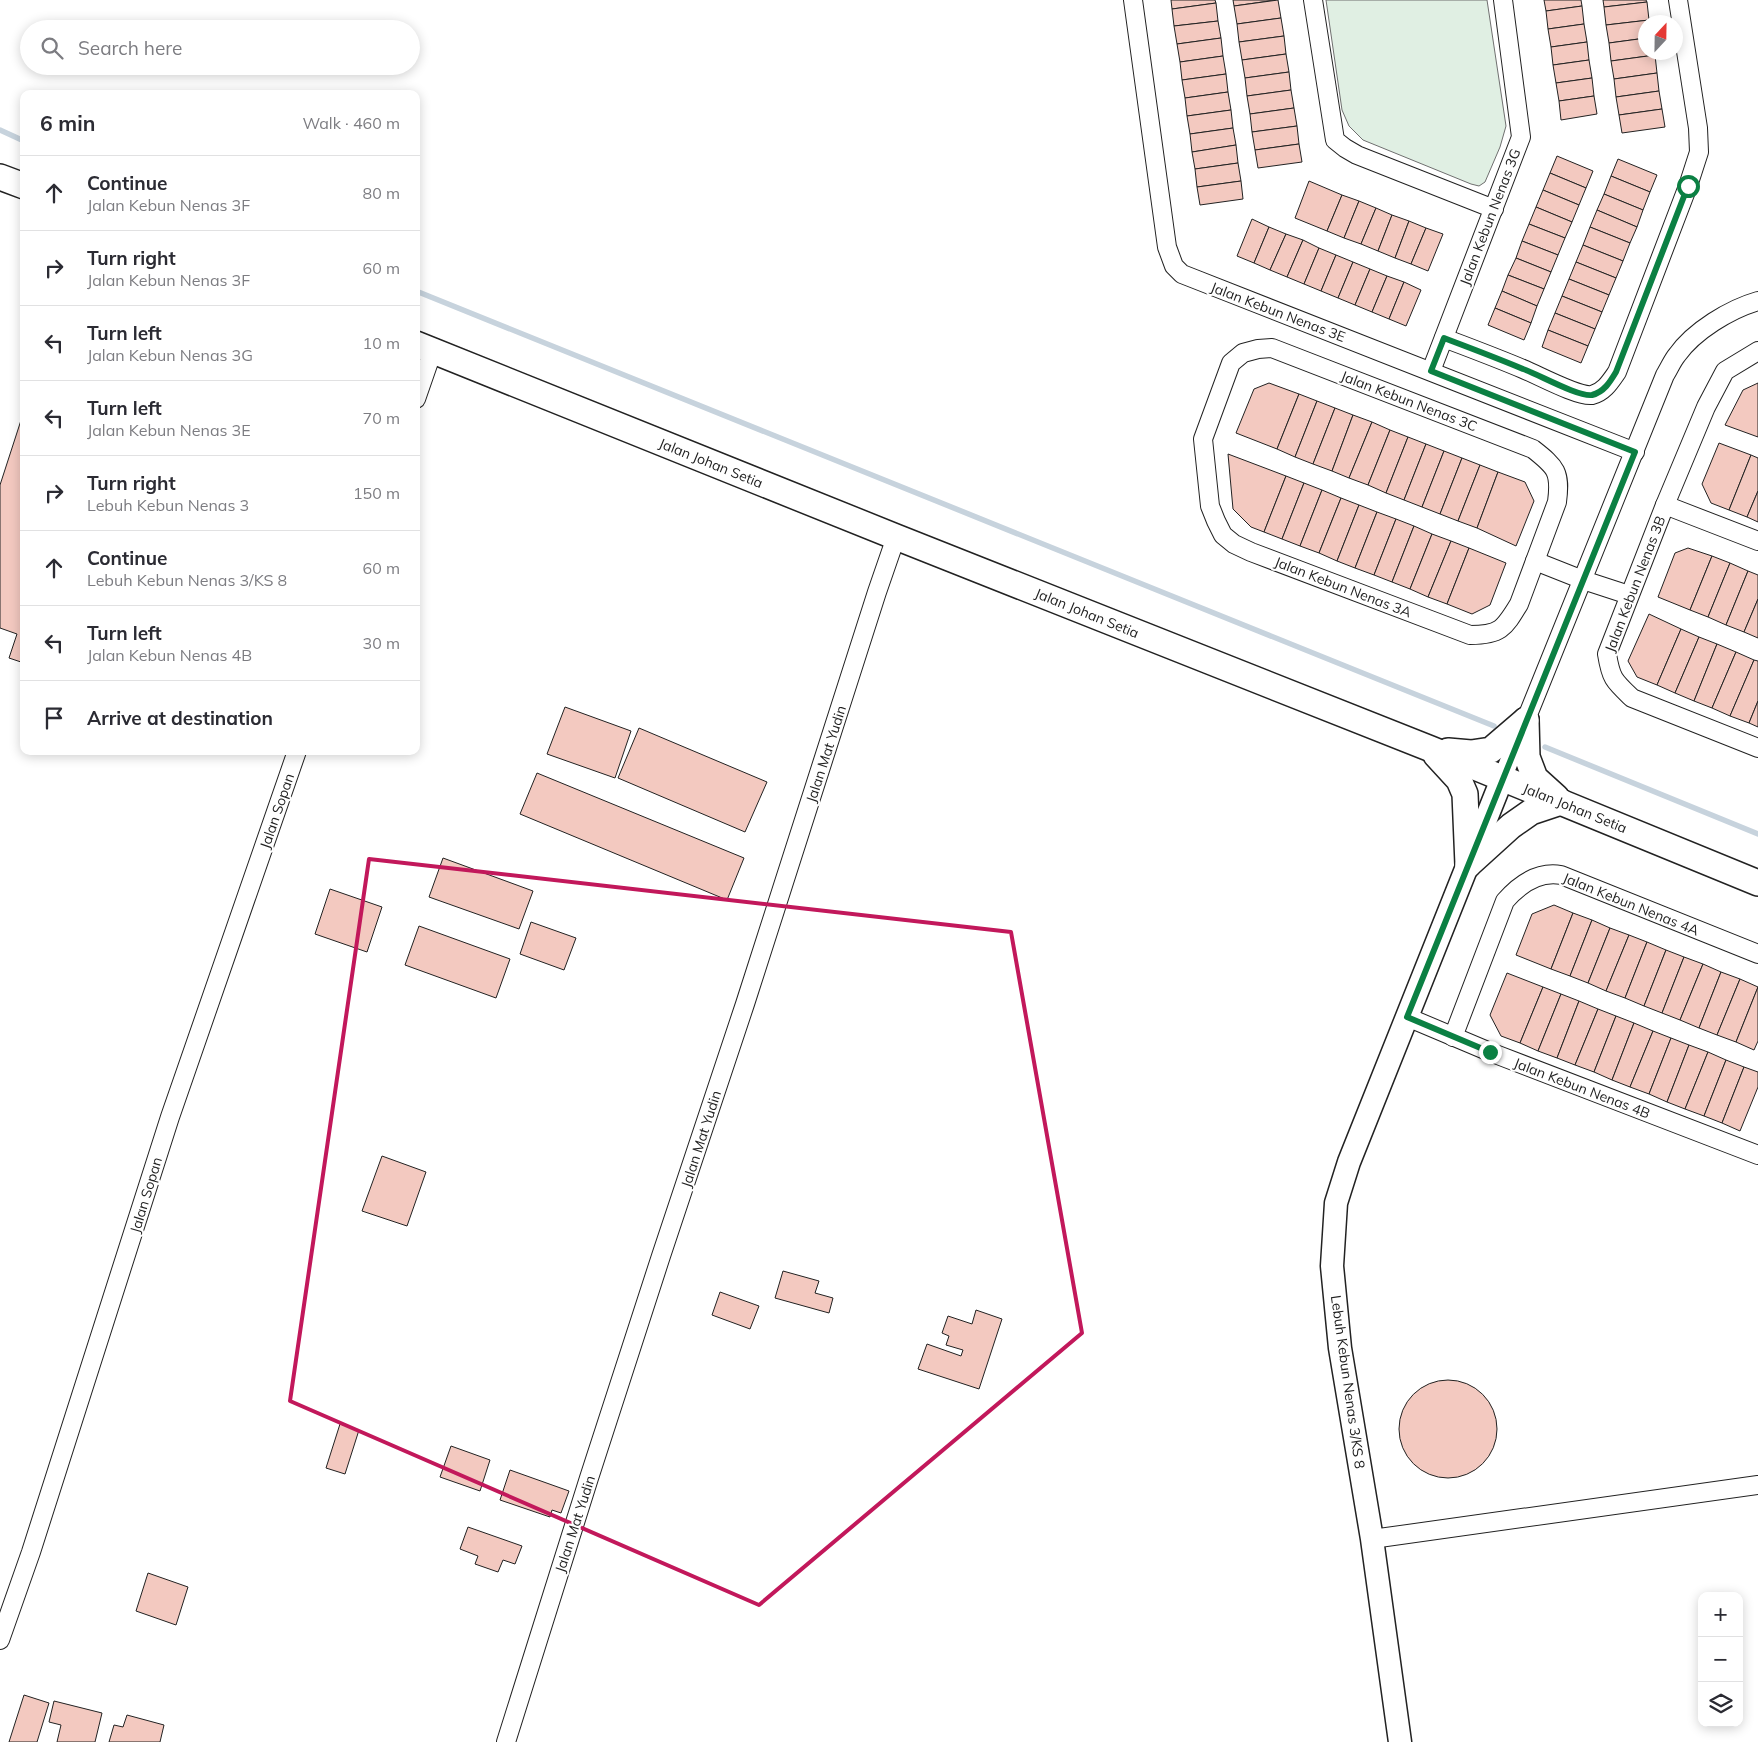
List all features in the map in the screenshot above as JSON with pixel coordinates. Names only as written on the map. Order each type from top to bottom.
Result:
[{"type":"main road","points":[[0,177],[20,184]]},
{"type":"main road","name":"Jalan Johan Setia","points":[[424,347],[1431,749],[1758,883]]},
{"type":"main road","points":[[1431,749],[1471,753],[1491,750],[1526,720]]},
{"type":"main road","points":[[1468,865],[1511,826],[1532,812],[1561,802],[1535,778],[1527,757],[1526,720]]},
{"type":"main road","points":[[1431,749],[1459,780],[1465,794],[1468,865]]},
{"type":"street","name":"Jalan Kebun Nenas 3E","points":[[1133,0],[1167,247],[1174,266],[1182,274],[1635,452]]},
{"type":"street","points":[[1313,0],[1335,140],[1357,154],[1494,209]]},
{"type":"street","name":"Jalan Kebun Nenas 3G","points":[[1431,371],[1521,137],[1503,0]]},
{"type":"street","points":[[1444,338],[1572,390],[1590,395],[1600,392],[1609,385],[1616,372],[1688,186],[1699,152],[1698,128],[1678,0]]},
{"type":"street","points":[[1502,779],[1665,376],[1677,354],[1692,339],[1720,317],[1747,304],[1758,301]]},
{"type":"street","points":[[420,373],[424,347]]},
{"type":"street","name":"Jalan Kebun Nenas 3C","points":[[1207,426],[1231,363],[1243,353],[1272,348],[1533,449],[1556,471],[1559,485],[1557,502],[1536,562]]},
{"type":"street","name":"Jalan Kebun Nenas 3B","points":[[1758,351],[1725,371],[1706,406],[1607,654],[1610,673],[1618,685],[1632,698],[1758,748]]},
{"type":"street","name":"Jalan Kebun Nenas 3A","points":[[1207,426],[1203,440],[1210,506],[1223,535],[1234,544],[1251,552],[1470,635],[1488,635],[1502,629],[1510,620],[1519,604],[1536,562]]},
{"type":"street","points":[[1665,505],[1758,541]]},
{"type":"street","name":"Jalan Mat Yudin","points":[[506,1742],[661,1256],[739,1023],[896,537]]},
{"type":"street","points":[[1536,562],[1629,595]]},
{"type":"street","name":"Jalan Sopan","points":[[0,1640],[31,1552],[173,1108],[296,755]]},
{"type":"street","name":"Lebuh Kebun Nenas 3/KS 8","points":[[1400,1742],[1372,1539],[1340,1348],[1332,1266],[1336,1203],[1349,1162],[1502,779]]},
{"type":"street","name":"Jalan Kebun Nenas 4A","points":[[1453,1037],[1505,901],[1525,883],[1539,876],[1561,875],[1758,954]]},
{"type":"street","name":"Jalan Kebun Nenas 4B","points":[[1407,1017],[1453,1037],[1758,1155]]},
{"type":"street","points":[[1372,1539],[1758,1485]]},
{"type":"highlighted area","points":[[369,859],[1011,932],[1082,1333],[759,1605],[290,1401]]},
{"type":"green space","points":[[1326,0],[1487,0],[1506,126],[1500,147],[1485,182],[1479,186],[1471,184],[1363,140],[1349,126],[1342,110]]},
{"type":"building","points":[[1171,0],[1215,0],[1216,3],[1172,9]]},
{"type":"building","points":[[1233,0],[1276,0],[1234,6]]},
{"type":"building","points":[[1278,0],[1281,18],[1237,24],[1234,6]]},
{"type":"building","points":[[1544,0],[1581,0],[1582,6],[1546,11]]},
{"type":"building","points":[[1603,0],[1646,0],[1647,2],[1604,7]]},
{"type":"building","points":[[1647,2],[1648,15],[1638,15],[1638,21],[1606,25],[1604,7]]},
{"type":"building","points":[[1216,3],[1218,21],[1174,26],[1172,9]]},
{"type":"building","points":[[1582,6],[1584,24],[1548,29],[1546,11]]},
{"type":"building","points":[[1281,18],[1284,36],[1239,42],[1237,24]]},
{"type":"building","points":[[1218,21],[1221,38],[1177,44],[1174,26]]},
{"type":"building","points":[[1638,21],[1638,39],[1609,43],[1606,25]]},
{"type":"building","points":[[1584,24],[1587,42],[1551,47],[1548,29]]},
{"type":"building","points":[[1284,36],[1286,54],[1242,60],[1239,42]]},
{"type":"building","points":[[1221,38],[1223,56],[1180,62],[1177,44]]},
{"type":"building","points":[[1638,39],[1638,57],[1611,61],[1609,43]]},
{"type":"building","points":[[1587,42],[1589,60],[1553,65],[1551,47]]},
{"type":"building","points":[[1286,54],[1289,72],[1245,78],[1242,60]]},
{"type":"building","points":[[1223,56],[1226,74],[1182,80],[1180,62]]},
{"type":"building","points":[[1638,57],[1638,60],[1656,60],[1657,73],[1614,79],[1611,61]]},
{"type":"building","points":[[1589,60],[1592,78],[1556,83],[1553,65]]},
{"type":"building","points":[[1289,72],[1291,90],[1247,96],[1245,78]]},
{"type":"building","points":[[1657,73],[1659,91],[1616,97],[1614,79]]},
{"type":"building","points":[[1226,74],[1228,92],[1185,98],[1182,80]]},
{"type":"building","points":[[1592,78],[1594,96],[1559,101],[1556,83]]},
{"type":"building","points":[[1291,90],[1294,108],[1250,114],[1247,96]]},
{"type":"building","points":[[1659,91],[1662,109],[1619,115],[1616,97]]},
{"type":"building","points":[[1228,92],[1231,110],[1187,116],[1185,98]]},
{"type":"building","points":[[1594,96],[1597,114],[1561,120],[1559,101]]},
{"type":"building","points":[[1294,108],[1297,126],[1252,132],[1250,114]]},
{"type":"building","points":[[1662,109],[1665,127],[1622,133],[1619,115]]},
{"type":"building","points":[[1231,110],[1233,128],[1190,134],[1187,116]]},
{"type":"building","points":[[1297,126],[1299,144],[1255,150],[1252,132]]},
{"type":"building","points":[[1233,128],[1236,145],[1192,152],[1190,134]]},
{"type":"building","points":[[1299,144],[1302,162],[1258,168],[1255,150]]},
{"type":"building","points":[[1236,145],[1238,163],[1195,169],[1192,152]]},
{"type":"building","points":[[1557,156],[1593,171],[1586,188],[1550,173]]},
{"type":"building","points":[[1618,159],[1657,175],[1650,192],[1611,176]]},
{"type":"building","points":[[1238,163],[1241,181],[1197,187],[1195,169]]},
{"type":"building","points":[[1550,173],[1586,188],[1579,205],[1543,190]]},
{"type":"building","points":[[1611,176],[1650,192],[1643,210],[1604,194]]},
{"type":"building","points":[[1241,181],[1243,199],[1200,205],[1197,187]]},
{"type":"building","points":[[1309,181],[1342,195],[1327,231],[1295,218]]},
{"type":"building","points":[[1543,190],[1579,205],[1572,222],[1536,207]]},
{"type":"building","points":[[1604,194],[1643,210],[1637,227],[1597,210]]},
{"type":"building","points":[[1342,195],[1359,201],[1344,238],[1327,231]]},
{"type":"building","points":[[1359,201],[1376,208],[1361,244],[1344,238]]},
{"type":"building","points":[[1536,207],[1572,222],[1565,238],[1529,224]]},
{"type":"building","points":[[1376,208],[1392,215],[1378,251],[1361,244]]},
{"type":"building","points":[[1597,210],[1637,227],[1630,243],[1590,227]]},
{"type":"building","points":[[1392,215],[1409,221],[1395,258],[1378,251]]},
{"type":"building","points":[[1252,219],[1269,227],[1254,263],[1237,256]]},
{"type":"building","points":[[1409,221],[1426,228],[1411,264],[1395,258]]},
{"type":"building","points":[[1529,224],[1565,238],[1558,255],[1522,241]]},
{"type":"building","points":[[1269,227],[1286,234],[1270,270],[1254,263]]},
{"type":"building","points":[[1590,227],[1630,243],[1623,261],[1583,245]]},
{"type":"building","points":[[1426,228],[1443,234],[1428,271],[1411,264]]},
{"type":"building","points":[[1286,234],[1303,240],[1287,277],[1270,270]]},
{"type":"building","points":[[1303,240],[1319,248],[1304,284],[1287,277]]},
{"type":"building","points":[[1522,241],[1558,255],[1551,272],[1516,258]]},
{"type":"building","points":[[1583,245],[1623,261],[1616,278],[1576,262]]},
{"type":"building","points":[[1319,248],[1336,255],[1321,291],[1304,284]]},
{"type":"building","points":[[1336,255],[1353,262],[1338,298],[1321,291]]},
{"type":"building","points":[[1516,258],[1551,272],[1544,289],[1508,275]]},
{"type":"building","points":[[1353,262],[1370,269],[1355,305],[1338,298]]},
{"type":"building","points":[[1576,262],[1616,278],[1609,295],[1569,279]]},
{"type":"building","points":[[1370,269],[1387,276],[1372,312],[1355,305]]},
{"type":"building","points":[[1508,275],[1544,289],[1537,306],[1502,291]]},
{"type":"building","points":[[1387,276],[1404,282],[1389,319],[1372,312]]},
{"type":"building","points":[[1569,279],[1609,295],[1602,312],[1562,296]]},
{"type":"building","points":[[1404,282],[1421,290],[1406,326],[1389,319]]},
{"type":"building","points":[[1502,291],[1537,306],[1531,323],[1495,308]]},
{"type":"building","points":[[1562,296],[1602,312],[1595,329],[1555,313]]},
{"type":"building","points":[[1495,308],[1531,323],[1524,340],[1488,325]]},
{"type":"building","points":[[1555,313],[1595,329],[1588,346],[1548,330]]},
{"type":"building","points":[[1548,330],[1588,346],[1581,363],[1542,347]]},
{"type":"building","points":[[1269,383],[1299,394],[1277,449],[1236,433],[1254,389]]},
{"type":"building","points":[[1758,383],[1758,437],[1725,425],[1743,390]]},
{"type":"building","points":[[1299,394],[1317,401],[1295,457],[1277,449]]},
{"type":"building","points":[[1317,401],[1335,408],[1313,464],[1295,457]]},
{"type":"building","points":[[1335,408],[1353,415],[1332,471],[1313,464]]},
{"type":"building","points":[[1353,415],[1372,422],[1349,478],[1332,471]]},
{"type":"building","points":[[1372,422],[1390,430],[1368,485],[1349,478]]},
{"type":"building","points":[[20,423],[20,662],[9,658],[17,634],[0,628],[0,485]]},
{"type":"building","points":[[1390,430],[1408,437],[1386,493],[1368,485]]},
{"type":"building","points":[[1408,437],[1426,444],[1404,500],[1386,493]]},
{"type":"building","points":[[1719,443],[1751,455],[1729,510],[1711,503],[1702,484]]},
{"type":"building","points":[[1426,444],[1444,451],[1422,507],[1404,500]]},
{"type":"building","points":[[1444,451],[1462,458],[1440,514],[1422,507]]},
{"type":"building","points":[[1228,454],[1286,476],[1264,532],[1251,527],[1233,509]]},
{"type":"building","points":[[1751,455],[1758,458],[1758,491],[1747,517],[1729,510]]},
{"type":"building","points":[[1462,458],[1480,465],[1458,521],[1440,514]]},
{"type":"building","points":[[1480,465],[1498,472],[1477,528],[1458,521]]},
{"type":"building","points":[[1498,472],[1525,482],[1534,501],[1516,546],[1477,528]]},
{"type":"building","points":[[1286,476],[1304,483],[1282,539],[1264,532]]},
{"type":"building","points":[[1304,483],[1322,490],[1300,546],[1282,539]]},
{"type":"building","points":[[1322,490],[1341,498],[1319,553],[1300,546]]},
{"type":"building","points":[[1758,491],[1758,522],[1747,517]]},
{"type":"building","points":[[1341,498],[1359,505],[1337,561],[1319,553]]},
{"type":"building","points":[[1359,505],[1377,512],[1355,568],[1337,561]]},
{"type":"building","points":[[1377,512],[1396,519],[1374,575],[1355,568]]},
{"type":"building","points":[[1396,519],[1414,526],[1392,582],[1374,575]]},
{"type":"building","points":[[1414,526],[1432,534],[1410,589],[1392,582]]},
{"type":"building","points":[[1432,534],[1451,541],[1428,597],[1410,589]]},
{"type":"building","points":[[1451,541],[1469,548],[1447,604],[1428,597]]},
{"type":"building","points":[[1469,548],[1506,563],[1490,605],[1472,614],[1447,604]]},
{"type":"building","points":[[1688,548],[1712,556],[1690,610],[1658,597],[1675,553]]},
{"type":"building","points":[[1712,556],[1730,563],[1708,617],[1690,610]]},
{"type":"building","points":[[1730,563],[1748,571],[1726,625],[1708,617]]},
{"type":"building","points":[[1748,571],[1758,575],[1758,599],[1744,632],[1726,625]]},
{"type":"building","points":[[1758,599],[1758,638],[1744,632]]},
{"type":"building","points":[[1649,614],[1681,629],[1657,685],[1637,677],[1628,661]]},
{"type":"building","points":[[1681,629],[1699,637],[1675,693],[1657,685]]},
{"type":"building","points":[[1699,637],[1717,644],[1694,701],[1675,693]]},
{"type":"building","points":[[1717,644],[1736,652],[1712,708],[1694,701]]},
{"type":"building","points":[[1736,652],[1754,660],[1730,716],[1712,708]]},
{"type":"building","points":[[1754,660],[1758,661],[1758,701],[1749,723],[1730,716]]},
{"type":"building","points":[[1758,701],[1758,727],[1749,723]]},
{"type":"building","points":[[565,707],[631,731],[615,778],[547,754]]},
{"type":"building","points":[[639,728],[767,782],[745,832],[618,778]]},
{"type":"building","points":[[537,773],[744,858],[727,900],[520,814]]},
{"type":"building","points":[[443,858],[533,891],[519,929],[429,897]]},
{"type":"building","points":[[330,889],[382,907],[367,952],[315,934]]},
{"type":"building","points":[[1554,905],[1573,913],[1551,969],[1516,955],[1532,914]]},
{"type":"building","points":[[1573,913],[1592,920],[1570,976],[1551,969]]},
{"type":"building","points":[[1592,920],[1610,928],[1588,983],[1570,976]]},
{"type":"building","points":[[531,922],[576,938],[564,970],[520,954]]},
{"type":"building","points":[[419,926],[510,959],[496,998],[405,965]]},
{"type":"building","points":[[1610,928],[1629,935],[1606,991],[1588,983]]},
{"type":"building","points":[[1629,935],[1647,942],[1625,998],[1606,991]]},
{"type":"building","points":[[1647,942],[1666,950],[1644,1006],[1625,998]]},
{"type":"building","points":[[1666,950],[1684,957],[1662,1013],[1644,1006]]},
{"type":"building","points":[[1684,957],[1703,964],[1680,1020],[1662,1013]]},
{"type":"building","points":[[1703,964],[1721,972],[1699,1028],[1680,1020]]},
{"type":"building","points":[[1721,972],[1740,979],[1717,1035],[1699,1028]]},
{"type":"building","points":[[1507,973],[1543,987],[1520,1043],[1501,1036],[1490,1015]]},
{"type":"building","points":[[1740,979],[1758,987],[1736,1042],[1717,1035]]},
{"type":"building","points":[[1543,987],[1561,994],[1538,1051],[1520,1043]]},
{"type":"building","points":[[1758,987],[1758,1041],[1754,1050],[1736,1042]]},
{"type":"building","points":[[1561,994],[1579,1001],[1557,1058],[1538,1051]]},
{"type":"building","points":[[1579,1001],[1598,1009],[1575,1065],[1557,1058]]},
{"type":"building","points":[[1598,1009],[1616,1016],[1594,1072],[1575,1065]]},
{"type":"building","points":[[1616,1016],[1634,1023],[1612,1080],[1594,1072]]},
{"type":"building","points":[[1634,1023],[1653,1031],[1630,1087],[1612,1080]]},
{"type":"building","points":[[1653,1031],[1671,1038],[1649,1094],[1630,1087]]},
{"type":"building","points":[[1671,1038],[1689,1045],[1667,1102],[1649,1094]]},
{"type":"building","points":[[1689,1045],[1708,1052],[1685,1109],[1667,1102]]},
{"type":"building","points":[[1708,1052],[1726,1060],[1704,1116],[1685,1109]]},
{"type":"building","points":[[1726,1060],[1744,1067],[1722,1123],[1704,1116]]},
{"type":"building","points":[[1744,1067],[1758,1072],[1758,1087],[1740,1131],[1722,1123]]},
{"type":"building","points":[[382,1156],[426,1172],[407,1226],[362,1211]]},
{"type":"building","points":[[783,1271],[819,1281],[815,1293],[833,1298],[829,1313],[775,1298]]},
{"type":"building","points":[[720,1292],[759,1306],[750,1329],[712,1315]]},
{"type":"building","points":[[976,1310],[1002,1319],[979,1389],[918,1369],[927,1344],[961,1356],[963,1350],[946,1345],[949,1336],[942,1333],[948,1316],[972,1324]]},
{"type":"building","points":[[1448,1380],[1467,1384],[1482,1395],[1493,1410],[1497,1429],[1493,1448],[1482,1463],[1467,1474],[1448,1478],[1429,1474],[1414,1463],[1403,1448],[1399,1429],[1403,1410],[1414,1395],[1429,1384]]},
{"type":"building","points":[[340,1424],[359,1430],[345,1474],[326,1468]]},
{"type":"building","points":[[451,1446],[490,1460],[480,1491],[440,1477]]},
{"type":"building","points":[[510,1470],[569,1491],[561,1513],[552,1510],[550,1517],[500,1500]]},
{"type":"building","points":[[468,1527],[522,1546],[515,1564],[503,1560],[498,1572],[475,1564],[478,1556],[460,1549]]},
{"type":"building","points":[[148,1573],[188,1587],[176,1625],[136,1611]]},
{"type":"building","points":[[24,1695],[49,1703],[37,1742],[9,1742]]},
{"type":"building","points":[[54,1701],[102,1713],[95,1742],[57,1742],[61,1725],[49,1722]]},
{"type":"building","points":[[127,1715],[164,1725],[160,1742],[109,1742],[114,1725],[123,1727]]},
{"type":"waterway","points":[[0,130],[20,139]]},
{"type":"waterway","points":[[420,293],[1494,726]]},
{"type":"waterway","points":[[1545,747],[1758,834]]},
{"type":"route","points":[[1490,1052],[1407,1017],[1635,452],[1431,371],[1444,338],[1572,390],[1590,395],[1600,392],[1609,385],[1616,372],[1688,186]]}]
